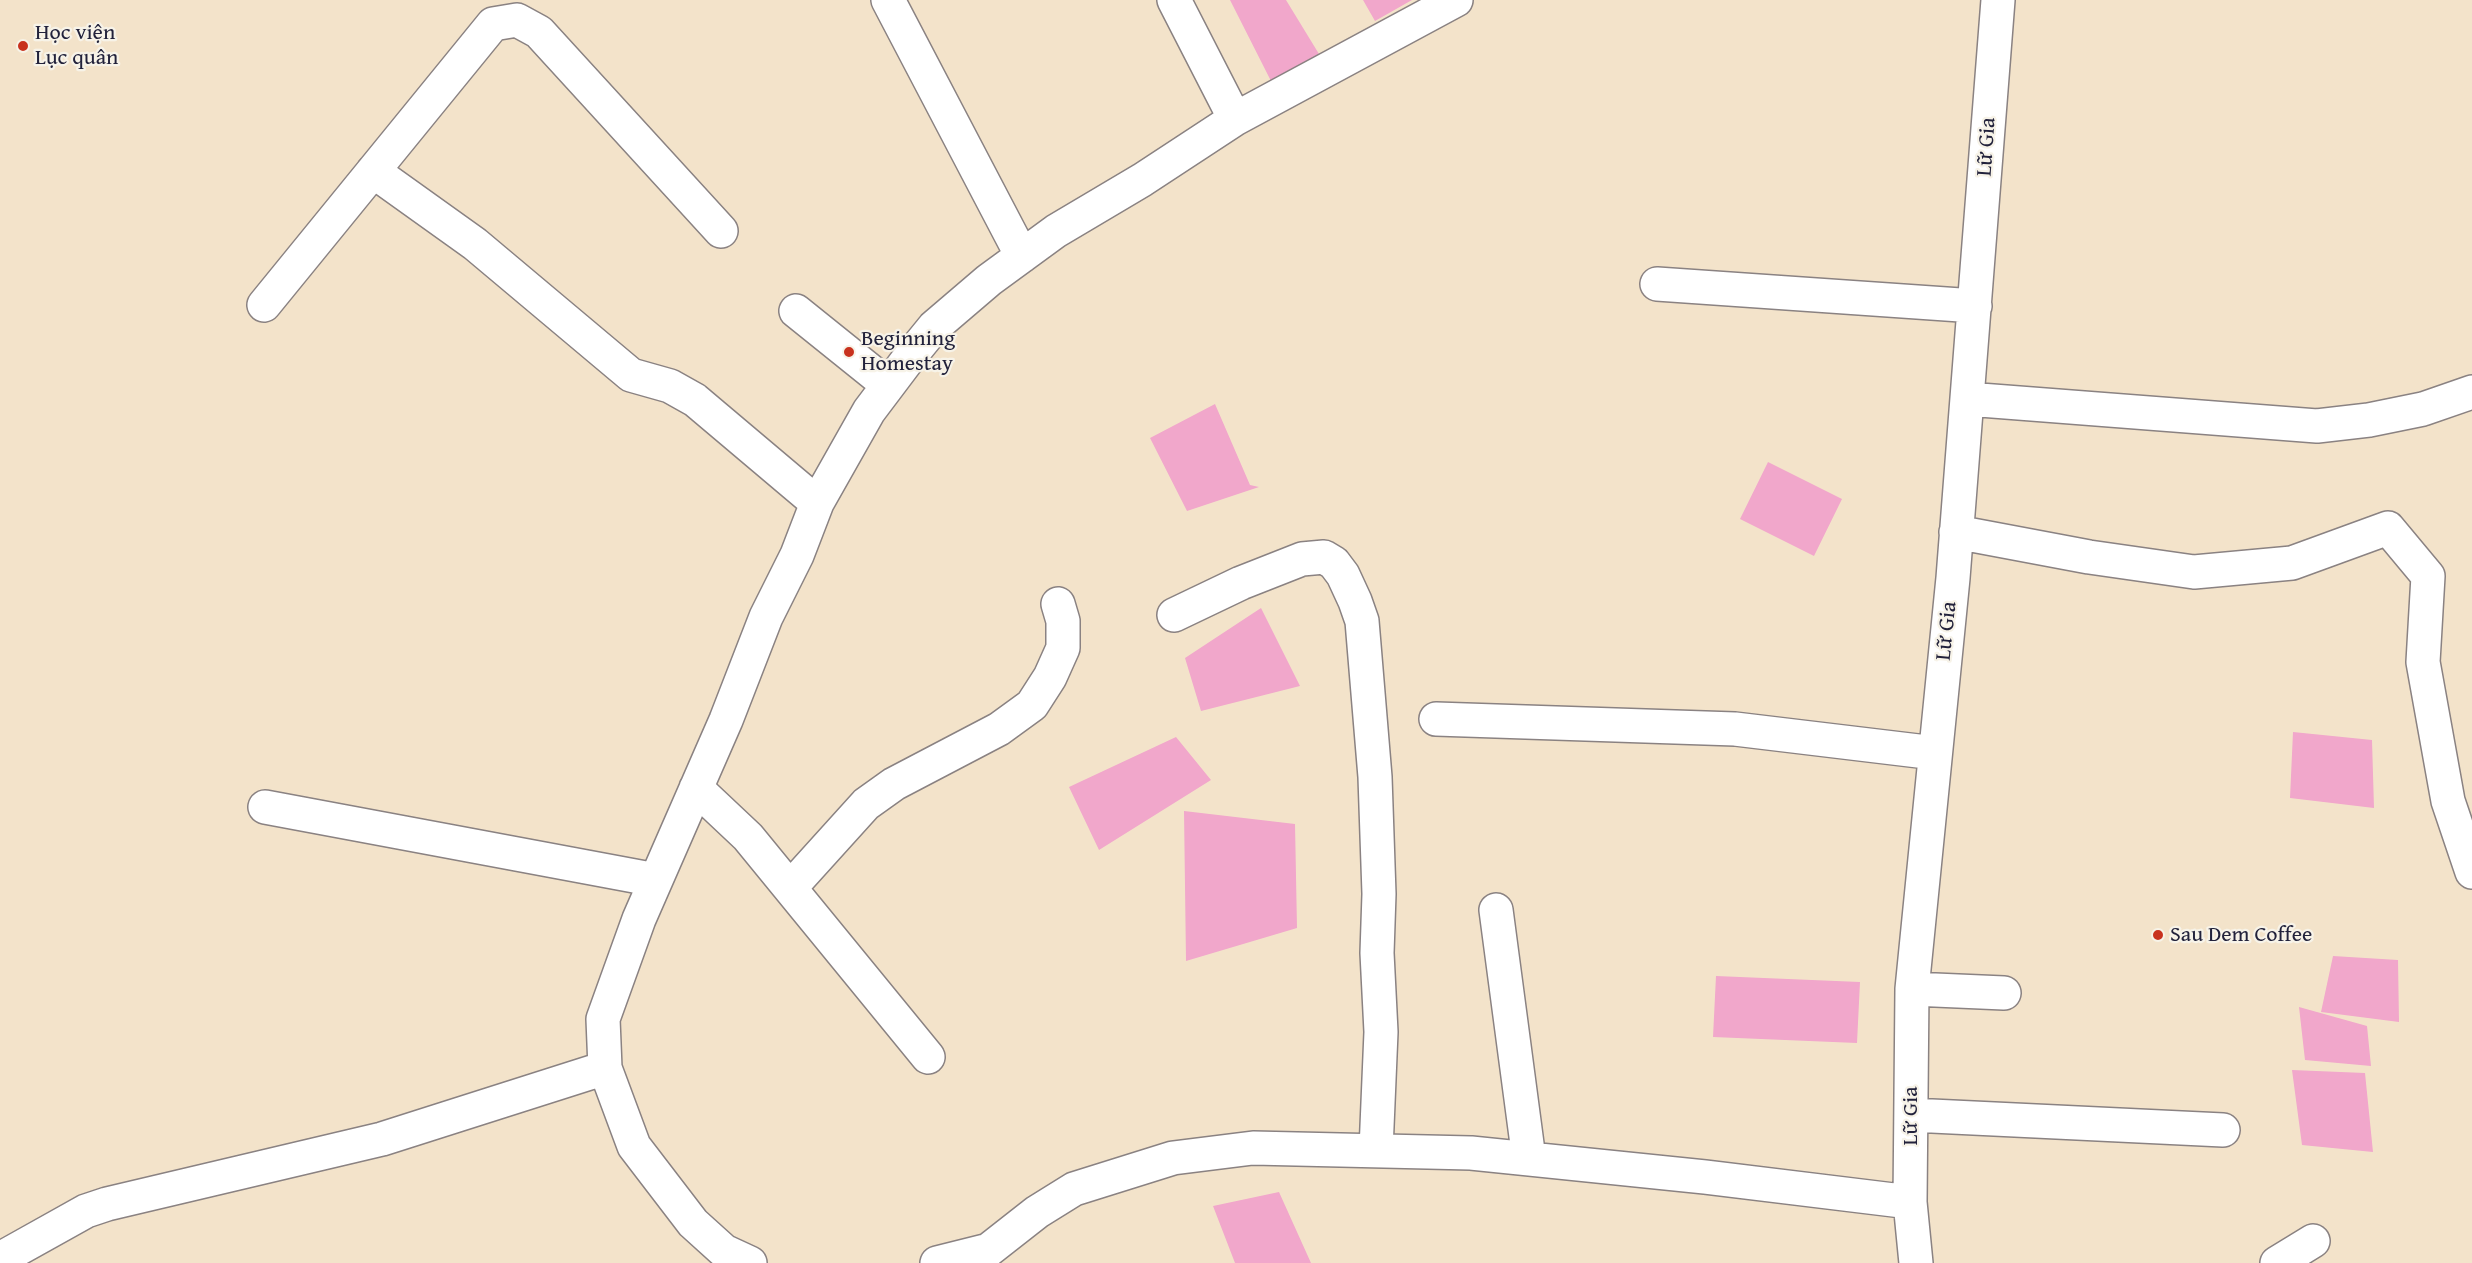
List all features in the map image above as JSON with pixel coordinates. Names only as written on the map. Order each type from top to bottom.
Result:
[{"type":"street","points":[[888,0],[1022,256]]},
{"type":"street","points":[[1174,0],[1235,119]]},
{"type":"street","points":[[750,1263],[724,1251],[693,1223],[634,1146],[605,1068],[603,1019],[639,919],[726,720],[766,616],[796,555],[817,503],[869,411],[888,386],[934,327],[989,280],[1056,231],[1142,180],[1235,119],[1456,0]]},
{"type":"street","name":"Lữ Gia","points":[[1916,1263],[1911,1202],[1912,989],[1956,532],[1998,0]]},
{"type":"street","points":[[264,305],[493,24],[517,20],[539,32],[721,231]]},
{"type":"street","points":[[373,171],[475,244],[631,375],[670,386],[695,400],[817,503]]},
{"type":"street","points":[[1657,284],[1975,306]]},
{"type":"street","points":[[796,311],[888,386]]},
{"type":"street","points":[[1967,399],[2317,426],[2369,420],[2423,409],[2472,392]]},
{"type":"street","points":[[1956,532],[2089,557],[2194,572],[2292,562],[2388,528],[2428,576],[2423,662],[2448,801],[2472,872]]},
{"type":"street","points":[[1174,615],[1241,583],[1302,559],[1324,557],[1334,562],[1355,601],[1362,621],[1375,789],[1379,894],[1377,953],[1381,1032],[1376,1150]]},
{"type":"street","points":[[790,888],[866,804],[894,784],[999,729],[1032,705],[1050,678],[1063,648],[1064,621],[1058,604]]},
{"type":"street","points":[[1436,719],[1735,729],[1935,753]]},
{"type":"street","points":[[696,788],[747,837],[928,1057]]},
{"type":"street","points":[[265,807],[656,880]]},
{"type":"street","points":[[1496,910],[1529,1159]]},
{"type":"street","points":[[1912,989],[2004,993]]},
{"type":"street","points":[[0,1259],[86,1211],[107,1204],[382,1139],[605,1068]]},
{"type":"street","points":[[1911,1115],[2223,1130]]},
{"type":"street","points":[[938,1263],[979,1257],[1037,1212],[1074,1189],[1173,1158],[1253,1148],[1471,1153],[1911,1202]]},
{"type":"street","points":[[2277,1263],[2313,1240]]},
{"type":"building","points":[[1230,0],[1286,0],[1319,54],[1273,85]]},
{"type":"building","points":[[1363,0],[1412,0],[1375,21]]},
{"type":"building","points":[[1215,404],[1250,485],[1259,487],[1187,511],[1150,438]]},
{"type":"building","points":[[1768,462],[1842,499],[1814,556],[1740,519]]},
{"type":"building","points":[[1261,608],[1300,686],[1201,711],[1185,658]]},
{"type":"building","points":[[2293,732],[2372,740],[2374,808],[2290,798]]},
{"type":"building","points":[[1176,737],[1211,780],[1099,850],[1069,787]]},
{"type":"building","points":[[1184,811],[1295,824],[1297,928],[1186,961]]},
{"type":"building","points":[[2333,956],[2398,960],[2399,1022],[2321,1012]]},
{"type":"building","points":[[1716,976],[1860,982],[1857,1043],[1713,1037]]},
{"type":"building","points":[[2299,1007],[2367,1026],[2371,1066],[2305,1060]]},
{"type":"building","points":[[2292,1070],[2365,1073],[2373,1152],[2302,1145]]},
{"type":"building","points":[[1279,1192],[1311,1263],[1235,1263],[1213,1206]]},
{"type":"place","name":"Học viện Lục quân","points":[[23,46]]},
{"type":"place","name":"Beginning Homestay","points":[[849,352]]},
{"type":"place","name":"Sau Dem Coffee","points":[[2158,935]]}]
